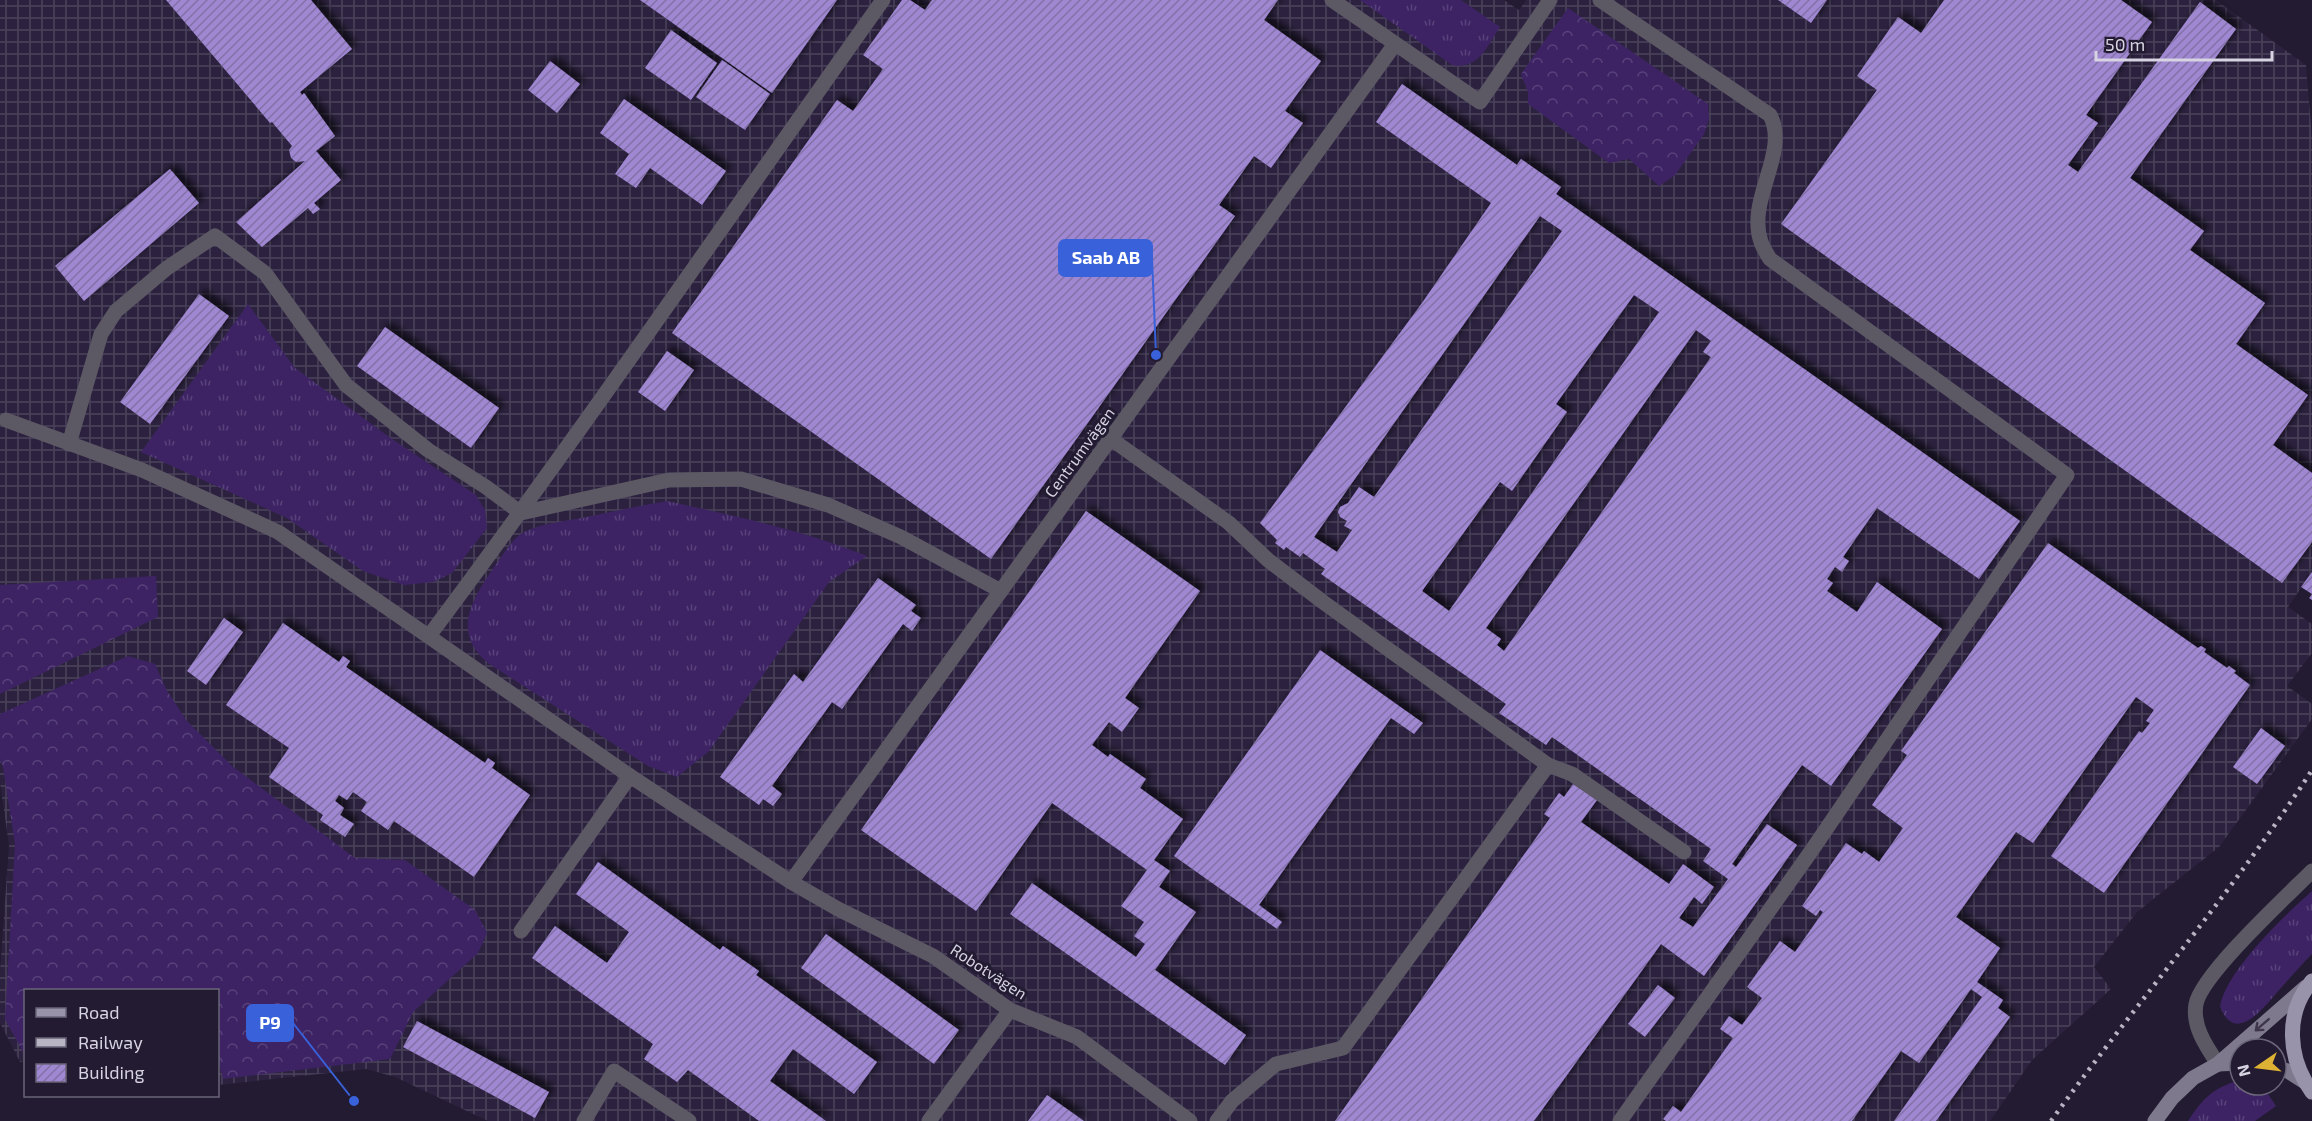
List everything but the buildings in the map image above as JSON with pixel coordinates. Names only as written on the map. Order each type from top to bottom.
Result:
[{"type":"main road","points":[[2155,1121],[2172,1098],[2193,1078],[2218,1064],[2309,984]]},
{"type":"main road","points":[[2308,1087],[2296,1064],[2292,1045],[2292,1024],[2297,1005],[2309,984]]},
{"type":"main road","points":[[2218,1064],[2228,1064]]},
{"type":"main road","points":[[2288,1071],[2308,1087]]},
{"type":"street","points":[[429,636],[521,513],[883,0]]},
{"type":"street","points":[[1332,0],[1479,102],[1550,0]]},
{"type":"street","points":[[1600,0],[1770,115],[1776,140],[1759,205],[1758,224],[1761,243],[1770,259],[2067,475],[1812,850],[1620,1121]]},
{"type":"street","name":"Centrumvägen","points":[[791,882],[1395,44]]},
{"type":"street","points":[[69,444],[101,334],[116,311],[167,268],[214,236],[265,273],[346,385],[428,450],[486,487],[521,513],[669,480],[741,480],[828,505],[901,537],[1001,591]]},
{"type":"street","name":"Robotvägen","points":[[6,420],[142,470],[278,532],[630,776],[791,882],[838,909],[933,956],[1010,1010],[1077,1037],[1190,1121]]},
{"type":"street","points":[[1111,439],[1229,523],[1268,560],[1323,602],[1548,765],[1572,774],[1684,852]]},
{"type":"street","points":[[1217,1121],[1232,1101],[1276,1064],[1343,1047],[1548,765]]},
{"type":"street","points":[[521,931],[630,776]]},
{"type":"street","points":[[2218,1064],[2205,1044],[2198,1026],[2196,1004],[2201,992],[2213,974],[2255,928],[2312,871]]},
{"type":"street","points":[[929,1121],[1010,1010]]},
{"type":"street","points":[[584,1121],[614,1071],[689,1121]]},
{"type":"shaded area","points":[[0,0],[1504,0],[1519,10],[1526,0],[2216,0],[2306,65],[2312,138],[2312,572],[2288,607],[2312,624],[2312,653],[2287,686],[2312,704],[2312,719],[2219,847],[2137,912],[2094,967],[2111,989],[2032,1060],[1990,1121],[488,1121],[395,1077],[366,1069],[219,1085],[219,989],[24,989],[24,1061],[20,1062],[0,1023],[0,972],[9,845],[0,783]]},
{"type":"green space","points":[[1360,0],[1461,0],[1500,27],[1476,60],[1461,66],[1452,65]]},
{"type":"green space","points":[[1568,8],[1708,104],[1709,119],[1704,134],[1675,175],[1659,186],[1629,159],[1609,163],[1528,104],[1528,92],[1521,74]]},
{"type":"green space","points":[[248,304],[295,368],[392,439],[476,495],[485,510],[487,528],[452,573],[433,582],[404,585],[363,571],[287,518],[141,452]]},
{"type":"green space","points":[[667,501],[793,531],[867,556],[829,582],[709,751],[677,777],[648,766],[488,663],[476,651],[468,626],[474,600],[481,588],[509,546],[524,532],[552,523]]},
{"type":"green space","points":[[156,576],[158,617],[0,694],[0,585]]},
{"type":"green space","points":[[128,656],[155,664],[166,689],[186,720],[232,766],[355,858],[405,860],[475,910],[487,933],[478,953],[413,1012],[390,1059],[223,1079],[219,1063],[219,989],[24,989],[24,1054],[5,1019],[15,844],[0,760],[0,714]]},
{"type":"green space","points":[[2312,891],[2312,954],[2266,1005],[2250,1019],[2242,1023],[2234,1023],[2226,1018],[2220,1006],[2233,976],[2258,944]]},
{"type":"green space","points":[[2228,1084],[2228,1097],[2270,1097],[2276,1106],[2255,1121],[2188,1121],[2210,1094]]},
{"type":"railway","points":[[2051,1121],[2250,860],[2312,770]]},
{"type":"place","name":"Saab AB","points":[[1156,355]]},
{"type":"place","name":"P9","points":[[354,1101]]}]
